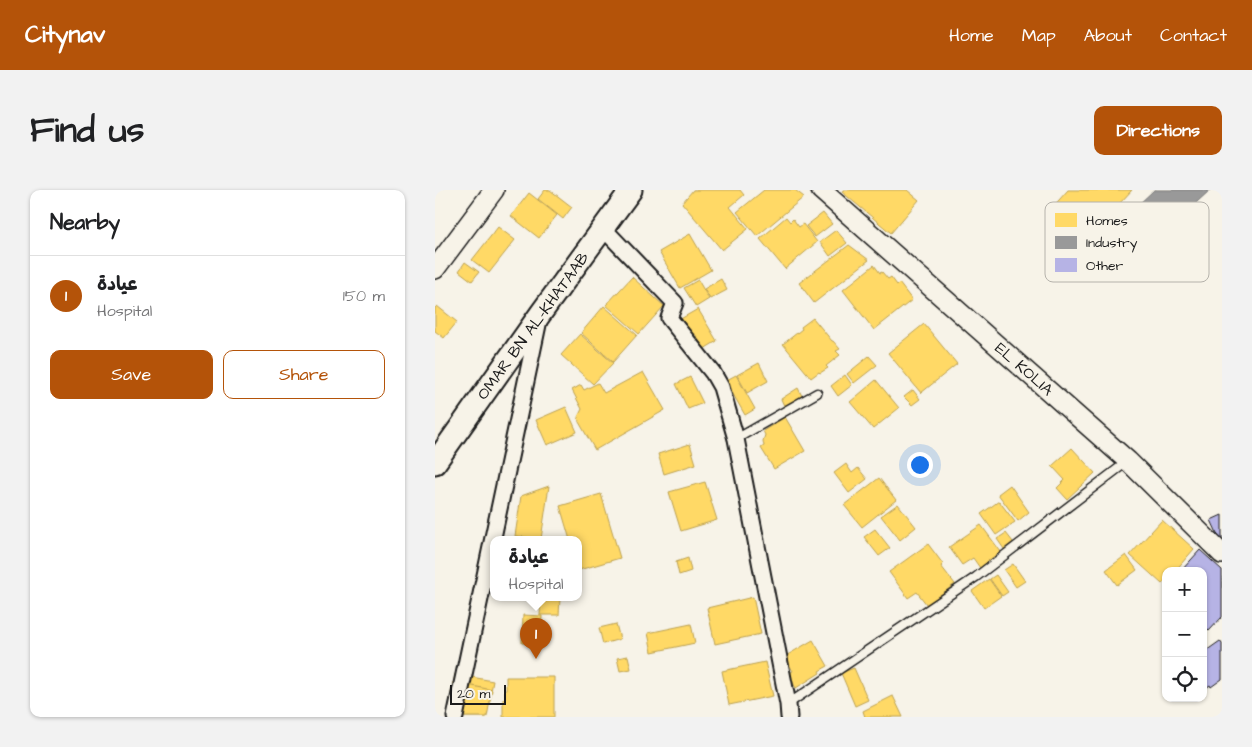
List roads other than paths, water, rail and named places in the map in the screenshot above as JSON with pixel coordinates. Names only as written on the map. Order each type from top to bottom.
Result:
[{"type":"main road","name":"OMAR BN AL-KHATAAB","points":[[435,463],[541,312],[631,190]]},
{"type":"street","points":[[435,269],[495,190]]},
{"type":"street","name":"EL KOLIA","points":[[821,190],[1128,461],[1222,554]]},
{"type":"street","points":[[603,228],[675,303],[669,318],[713,373],[721,387],[736,439],[789,711]]},
{"type":"street","points":[[493,536],[541,312]]},
{"type":"street","points":[[455,717],[490,552]]},
{"type":"lane","points":[[736,439],[817,393]]},
{"type":"lane","points":[[789,711],[976,577],[1128,461]]},
{"type":"place","name":"عيادة","points":[[536,659]]}]
